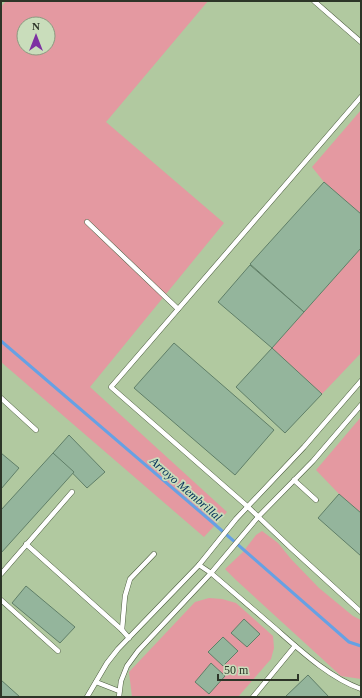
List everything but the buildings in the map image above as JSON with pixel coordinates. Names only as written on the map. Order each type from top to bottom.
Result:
[{"type":"lane","points":[[314,1],[361,42]]},
{"type":"lane","points":[[361,97],[112,387],[247,506],[361,612]]},
{"type":"lane","points":[[86,222],[178,309]]},
{"type":"lane","points":[[87,697],[107,663],[199,565],[247,506],[304,447],[361,381]]},
{"type":"lane","points":[[1,398],[36,430]]},
{"type":"lane","points":[[119,697],[121,681],[127,666],[138,651],[212,573],[258,517],[313,461],[361,405]]},
{"type":"lane","points":[[294,480],[316,500]]},
{"type":"lane","points":[[1,574],[72,492]]},
{"type":"lane","points":[[26,544],[129,638]]},
{"type":"lane","points":[[122,630],[125,596],[130,579],[154,554]]},
{"type":"lane","points":[[199,565],[212,573],[295,646],[333,675],[348,684],[361,689]]},
{"type":"lane","points":[[1,600],[58,650]]},
{"type":"lane","points":[[253,697],[295,646]]},
{"type":"lane","points":[[96,682],[119,691]]},
{"type":"shaded area","points":[[1,1],[361,1],[361,697],[1,697]]},
{"type":"shaded area","points":[[6,1],[208,1],[106,122],[224,223],[90,387],[227,512],[204,537],[1,362],[1,7]]},
{"type":"shaded area","points":[[361,110],[361,214],[324,182],[312,167]]},
{"type":"shaded area","points":[[361,248],[361,353],[322,394],[272,348]]},
{"type":"shaded area","points":[[361,417],[361,513],[339,494],[316,470]]},
{"type":"shaded area","points":[[262,531],[278,543],[319,588],[353,616],[361,620],[361,679],[341,676],[225,569],[243,552],[256,535]]},
{"type":"shaded area","points":[[209,598],[222,599],[236,603],[273,636],[274,648],[271,659],[238,697],[132,697],[129,672],[195,602]]},
{"type":"waterway","name":"Arroyo Membrillal","points":[[1,341],[349,642],[361,646]]}]
